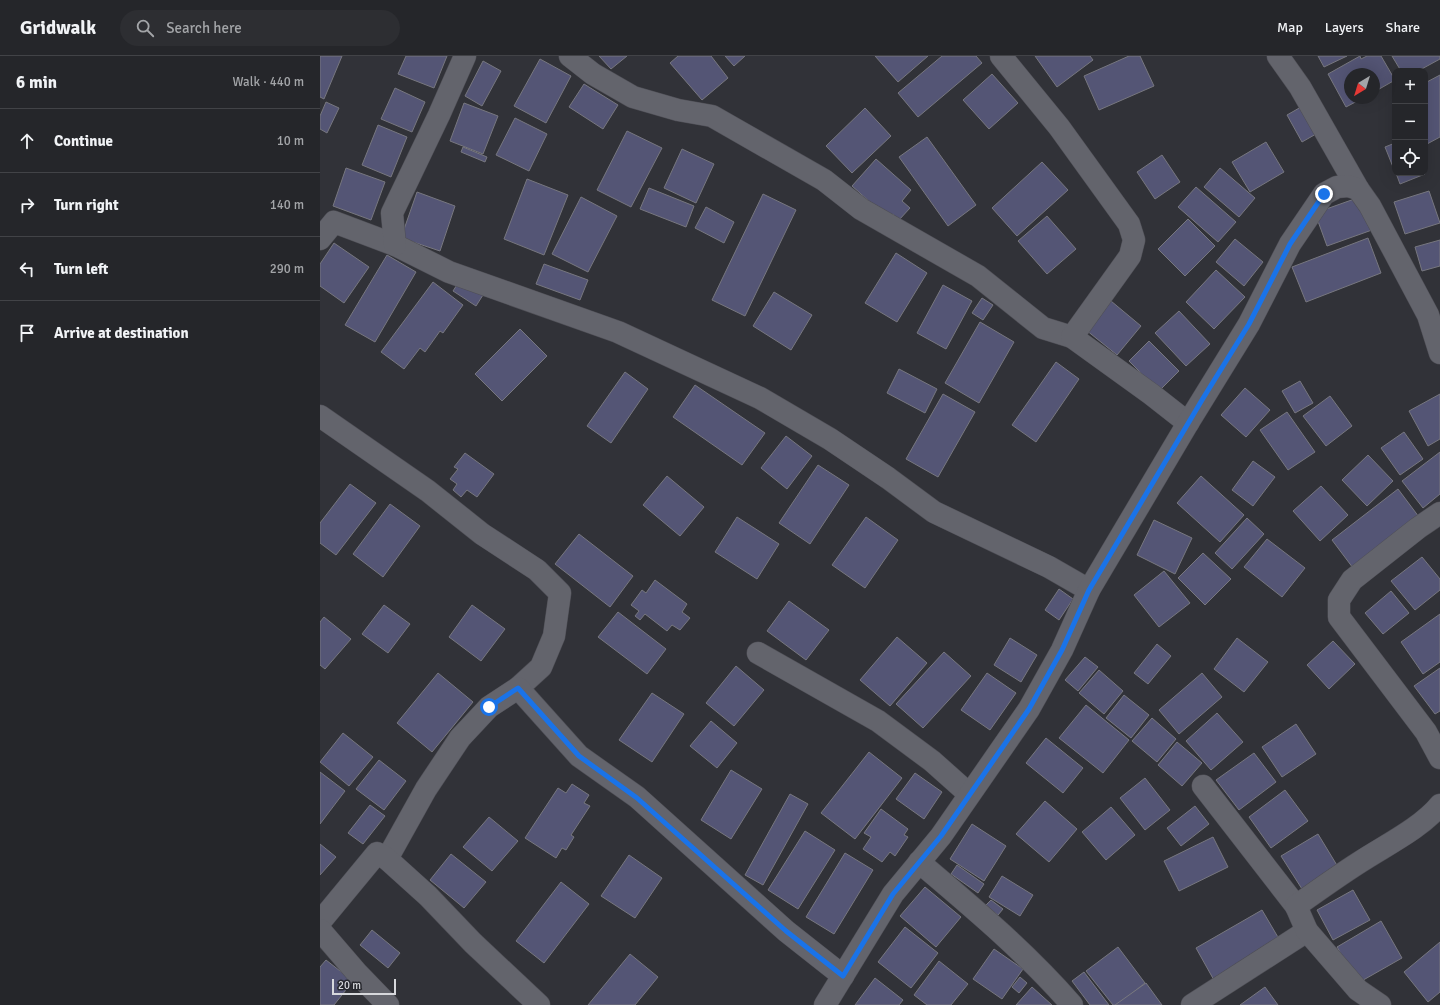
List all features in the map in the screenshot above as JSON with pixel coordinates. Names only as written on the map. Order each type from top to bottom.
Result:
[{"type":"street","points":[[395,245],[392,213],[439,115],[465,56]]},
{"type":"street","points":[[570,56],[593,74],[633,98],[678,110],[712,116],[824,180],[860,209],[978,276],[1043,328],[1072,337],[1151,394],[1188,423]]},
{"type":"street","points":[[1001,56],[1059,127],[1129,224],[1134,240],[1130,256],[1072,337]]},
{"type":"street","points":[[1278,56],[1300,87],[1358,189],[1370,206],[1434,314],[1440,353]]},
{"type":"street","points":[[825,1005],[893,894],[941,836],[1029,709],[1062,650],[1089,590],[1188,423],[1249,324],[1290,244],[1324,194],[1337,187],[1348,186],[1358,189]]},
{"type":"street","points":[[320,240],[327,219],[395,245],[449,272],[618,332],[760,398],[830,439],[888,478],[934,512],[1049,567],[1089,590]]},
{"type":"street","points":[[320,416],[428,491],[482,534],[537,570],[560,593],[554,636],[541,667],[518,688],[489,707],[460,738],[426,789],[388,858]]},
{"type":"street","points":[[1440,513],[1418,528],[1352,580],[1340,600],[1339,617],[1433,728],[1440,758]]},
{"type":"street","points":[[758,653],[878,722],[932,761],[969,794]]},
{"type":"street","points":[[518,688],[579,756],[637,798],[786,931],[843,976]]},
{"type":"street","points":[[1203,786],[1296,906],[1307,931],[1358,990],[1380,1005]]},
{"type":"street","points":[[1296,906],[1354,866],[1411,830],[1433,813],[1440,805]]},
{"type":"street","points":[[320,922],[377,853],[388,858],[428,896],[473,943],[539,1005]]},
{"type":"street","points":[[919,862],[986,919],[1054,985],[1072,1005]]},
{"type":"street","points":[[320,930],[357,973],[388,1005]]},
{"type":"street","points":[[1192,1005],[1307,931]]},
{"type":"building","points":[[320,56],[342,56],[324,99],[320,97]]},
{"type":"building","points":[[406,56],[447,56],[434,88],[398,74]]},
{"type":"building","points":[[599,56],[627,56],[611,69]]},
{"type":"building","points":[[678,56],[711,56],[728,78],[702,100],[670,63]]},
{"type":"building","points":[[725,56],[745,56],[734,66]]},
{"type":"building","points":[[875,56],[928,56],[898,82]]},
{"type":"building","points":[[942,56],[976,56],[982,63],[918,117],[898,93]]},
{"type":"building","points":[[1035,56],[1090,56],[1093,60],[1057,87]]},
{"type":"building","points":[[1129,56],[1140,56],[1154,86],[1099,110],[1084,76]]},
{"type":"building","points":[[1318,56],[1347,56],[1324,67]]},
{"type":"building","points":[[1360,56],[1361,59],[1367,56],[1381,56],[1392,75],[1392,82],[1380,89],[1380,68],[1344,68],[1344,103],[1328,74]]},
{"type":"building","points":[[1392,56],[1440,56],[1440,59],[1424,68],[1399,68]]},
{"type":"building","points":[[540,59],[571,76],[546,123],[514,106]]},
{"type":"building","points":[[483,61],[501,71],[482,106],[465,96]]},
{"type":"building","points":[[992,74],[1018,103],[989,129],[963,100]]},
{"type":"building","points":[[1440,75],[1440,137],[1428,143],[1428,104],[1428,81]]},
{"type":"building","points":[[584,84],[618,105],[603,129],[569,107]]},
{"type":"building","points":[[395,88],[425,102],[412,132],[381,119]]},
{"type":"building","points":[[326,102],[339,108],[327,133],[320,129],[320,116]]},
{"type":"building","points":[[464,103],[498,116],[483,154],[450,141]]},
{"type":"building","points":[[1344,104],[1352,104],[1346,107]]},
{"type":"building","points":[[1301,107],[1316,134],[1302,142],[1287,115]]},
{"type":"building","points":[[865,108],[891,136],[852,173],[826,146]]},
{"type":"building","points":[[515,118],[547,134],[529,171],[496,155]]},
{"type":"building","points":[[378,125],[407,137],[391,177],[362,165]]},
{"type":"building","points":[[627,131],[662,148],[631,207],[597,190]]},
{"type":"building","points":[[927,137],[976,205],[948,226],[899,157]]},
{"type":"building","points":[[1266,142],[1284,172],[1250,192],[1232,162]]},
{"type":"building","points":[[1392,144],[1392,164],[1385,147]]},
{"type":"building","points":[[463,147],[487,157],[485,162],[461,152]]},
{"type":"building","points":[[682,149],[714,164],[696,203],[664,188]]},
{"type":"building","points":[[1162,155],[1180,182],[1155,199],[1137,172]]},
{"type":"building","points":[[876,159],[911,190],[902,201],[910,208],[899,220],[893,214],[889,219],[852,186]]},
{"type":"building","points":[[1042,162],[1068,190],[1017,236],[992,208]]},
{"type":"building","points":[[346,168],[385,182],[371,220],[333,206]]},
{"type":"building","points":[[1220,168],[1255,198],[1239,217],[1204,187]]},
{"type":"building","points":[[1397,176],[1420,176],[1400,184]]},
{"type":"building","points":[[527,179],[568,195],[544,255],[504,239]]},
{"type":"building","points":[[1196,187],[1236,222],[1218,242],[1178,207]]},
{"type":"building","points":[[649,188],[694,206],[686,227],[640,209]]},
{"type":"building","points":[[1429,191],[1440,223],[1405,234],[1394,202]]},
{"type":"building","points":[[417,192],[455,206],[440,251],[401,238]]},
{"type":"building","points":[[763,194],[796,210],[745,316],[712,300]]},
{"type":"building","points":[[581,197],[617,216],[588,272],[552,254]]},
{"type":"building","points":[[1360,197],[1372,230],[1327,246],[1315,213]]},
{"type":"building","points":[[706,207],[734,222],[724,243],[695,228]]},
{"type":"building","points":[[1047,216],[1076,249],[1047,274],[1018,241]]},
{"type":"building","points":[[1188,219],[1215,246],[1185,276],[1158,249]]},
{"type":"building","points":[[1368,238],[1381,273],[1306,302],[1292,267]]},
{"type":"building","points":[[1235,239],[1263,262],[1244,286],[1216,262]]},
{"type":"building","points":[[1440,240],[1440,266],[1422,271],[1415,247]]},
{"type":"building","points":[[334,243],[369,267],[344,303],[320,286],[320,264]]},
{"type":"building","points":[[896,253],[927,273],[897,322],[865,303]]},
{"type":"building","points":[[387,255],[416,272],[375,342],[345,325]]},
{"type":"building","points":[[544,264],[588,280],[580,300],[536,284]]},
{"type":"building","points":[[1216,270],[1245,297],[1214,329],[1186,302]]},
{"type":"building","points":[[460,280],[483,295],[476,306],[453,291]]},
{"type":"building","points":[[433,282],[463,305],[443,333],[440,331],[425,352],[420,348],[404,369],[381,352]]},
{"type":"building","points":[[943,285],[972,301],[946,349],[917,333]]},
{"type":"building","points":[[774,292],[812,315],[791,350],[753,326]]},
{"type":"building","points":[[982,298],[993,305],[983,320],[972,313]]},
{"type":"building","points":[[1111,301],[1141,326],[1117,355],[1086,330]]},
{"type":"building","points":[[1179,311],[1210,344],[1186,366],[1155,333]]},
{"type":"building","points":[[980,322],[1014,342],[979,403],[945,383]]},
{"type":"building","points":[[520,329],[547,356],[502,401],[475,374]]},
{"type":"building","points":[[1149,341],[1179,371],[1159,391],[1129,361]]},
{"type":"building","points":[[1056,362],[1079,379],[1036,442],[1012,425]]},
{"type":"building","points":[[899,369],[937,389],[925,413],[887,393]]},
{"type":"building","points":[[625,372],[648,389],[611,443],[587,426]]},
{"type":"building","points":[[1300,381],[1313,403],[1295,413],[1282,391]]},
{"type":"building","points":[[695,385],[765,433],[742,465],[673,417]]},
{"type":"building","points":[[1245,388],[1270,410],[1246,437],[1221,415]]},
{"type":"building","points":[[943,394],[975,412],[938,477],[906,459]]},
{"type":"building","points":[[1440,394],[1440,439],[1428,446],[1409,411]]},
{"type":"building","points":[[1330,396],[1352,426],[1326,446],[1303,416]]},
{"type":"building","points":[[1287,412],[1315,452],[1288,470],[1260,430]]},
{"type":"building","points":[[1404,432],[1423,459],[1400,475],[1381,448]]},
{"type":"building","points":[[786,436],[812,456],[787,489],[761,468]]},
{"type":"building","points":[[1440,452],[1440,494],[1423,508],[1402,481]]},
{"type":"building","points":[[465,453],[494,474],[477,497],[467,490],[461,497],[453,490],[457,484],[450,479],[458,469],[454,467]]},
{"type":"building","points":[[1368,455],[1393,481],[1367,506],[1342,480]]},
{"type":"building","points":[[1253,461],[1275,477],[1253,506],[1232,490]]},
{"type":"building","points":[[818,465],[849,485],[810,544],[779,523]]},
{"type":"building","points":[[667,476],[704,507],[680,536],[643,505]]},
{"type":"building","points":[[1201,476],[1244,515],[1220,542],[1177,503]]},
{"type":"building","points":[[350,484],[376,503],[336,555],[320,543],[320,523]]},
{"type":"building","points":[[1321,486],[1348,515],[1320,541],[1293,511]]},
{"type":"building","points":[[1398,489],[1419,517],[1353,568],[1332,540]]},
{"type":"building","points":[[390,504],[420,526],[383,577],[353,554]]},
{"type":"building","points":[[737,517],[779,544],[757,579],[715,552]]},
{"type":"building","points":[[866,517],[898,540],[865,588],[832,565]]},
{"type":"building","points":[[1247,518],[1264,534],[1232,569],[1215,553]]},
{"type":"building","points":[[1154,520],[1192,538],[1175,574],[1137,555]]},
{"type":"building","points":[[579,534],[633,576],[610,607],[555,564]]},
{"type":"building","points":[[1267,539],[1305,568],[1282,597],[1244,567]]},
{"type":"building","points":[[1203,553],[1231,579],[1205,605],[1178,578]]},
{"type":"building","points":[[1422,557],[1440,579],[1440,590],[1415,610],[1391,581]]},
{"type":"building","points":[[1164,571],[1190,603],[1159,627],[1134,595]]},
{"type":"building","points":[[655,580],[687,604],[682,612],[690,618],[680,630],[672,625],[667,631],[645,614],[640,620],[635,616],[639,611],[631,605],[642,590],[646,593]]},
{"type":"building","points":[[1059,589],[1073,599],[1059,620],[1045,610]]},
{"type":"building","points":[[1391,591],[1409,613],[1383,634],[1365,613]]},
{"type":"building","points":[[789,601],[829,630],[806,660],[767,631]]},
{"type":"building","points":[[384,605],[410,624],[388,653],[362,634]]},
{"type":"building","points":[[472,605],[505,629],[481,661],[449,637]]},
{"type":"building","points":[[618,612],[666,649],[647,674],[598,637]]},
{"type":"building","points":[[1440,614],[1440,662],[1423,674],[1401,642]]},
{"type":"building","points":[[324,617],[351,639],[325,669],[320,665],[320,622]]},
{"type":"building","points":[[897,637],[927,663],[890,706],[860,680]]},
{"type":"building","points":[[1010,638],[1037,655],[1021,682],[994,665]]},
{"type":"building","points":[[1237,638],[1268,662],[1244,692],[1214,669]]},
{"type":"building","points":[[1333,641],[1355,664],[1329,689],[1307,665]]},
{"type":"building","points":[[1157,644],[1171,656],[1148,684],[1134,673]]},
{"type":"building","points":[[944,652],[971,676],[923,728],[896,704]]},
{"type":"building","points":[[1085,657],[1098,667],[1078,691],[1065,680]]},
{"type":"building","points":[[736,666],[764,690],[734,726],[706,703]]},
{"type":"building","points":[[1440,668],[1440,711],[1435,714],[1414,686]]},
{"type":"building","points":[[1099,670],[1123,691],[1104,714],[1079,693]]},
{"type":"building","points":[[438,673],[473,702],[432,752],[397,723]]},
{"type":"building","points":[[987,673],[1016,693],[990,730],[961,710]]},
{"type":"building","points":[[1202,673],[1222,697],[1179,734],[1159,710]]},
{"type":"building","points":[[652,693],[684,714],[652,762],[619,740]]},
{"type":"building","points":[[1124,695],[1149,715],[1131,738],[1106,718]]},
{"type":"building","points":[[1086,705],[1129,740],[1103,773],[1059,738]]},
{"type":"building","points":[[1217,713],[1243,742],[1211,770],[1186,741]]},
{"type":"building","points":[[1152,718],[1176,739],[1157,762],[1132,741]]},
{"type":"building","points":[[711,721],[737,743],[717,768],[690,746]]},
{"type":"building","points":[[1296,724],[1316,754],[1282,777],[1262,747]]},
{"type":"building","points":[[343,733],[373,757],[349,786],[320,762]]},
{"type":"building","points":[[1046,738],[1083,768],[1063,793],[1026,763]]},
{"type":"building","points":[[1177,742],[1202,763],[1182,786],[1158,765]]},
{"type":"building","points":[[869,752],[902,778],[855,839],[821,813]]},
{"type":"building","points":[[1254,753],[1276,782],[1239,810],[1216,780]]},
{"type":"building","points":[[379,760],[406,781],[384,810],[356,789]]},
{"type":"building","points":[[731,770],[762,789],[731,839],[701,820]]},
{"type":"building","points":[[320,772],[345,791],[320,824]]},
{"type":"building","points":[[915,773],[942,792],[924,819],[896,799]]},
{"type":"building","points":[[1145,778],[1170,810],[1145,830],[1120,798]]},
{"type":"building","points":[[572,784],[589,795],[584,803],[590,806],[571,835],[574,837],[566,850],[562,848],[556,858],[525,838],[558,788],[566,793]]},
{"type":"building","points":[[1285,790],[1308,821],[1271,848],[1249,817]]},
{"type":"building","points":[[790,794],[808,804],[763,885],[745,875]]},
{"type":"building","points":[[1045,801],[1077,829],[1049,862],[1016,834]]},
{"type":"building","points":[[370,805],[385,816],[363,844],[348,833]]},
{"type":"building","points":[[1195,806],[1209,824],[1181,846],[1167,828]]},
{"type":"building","points":[[1111,807],[1135,835],[1106,860],[1082,832]]},
{"type":"building","points":[[881,809],[908,829],[904,835],[908,837],[895,856],[890,852],[882,862],[863,849],[871,837],[864,833]]},
{"type":"building","points":[[489,817],[518,841],[492,871],[463,847]]},
{"type":"building","points":[[972,824],[1006,846],[984,881],[950,859]]},
{"type":"building","points":[[805,831],[835,850],[798,909],[768,890]]},
{"type":"building","points":[[1318,834],[1338,867],[1302,889],[1281,856]]},
{"type":"building","points":[[1213,837],[1228,867],[1179,891],[1164,861]]},
{"type":"building","points":[[320,844],[336,857],[320,875]]},
{"type":"building","points":[[845,853],[873,870],[834,934],[806,917]]},
{"type":"building","points":[[451,854],[486,882],[464,908],[430,880]]},
{"type":"building","points":[[629,855],[662,878],[635,918],[601,896]]},
{"type":"building","points":[[957,865],[984,884],[978,893],[951,874]]},
{"type":"building","points":[[1002,876],[1033,895],[1020,916],[989,897]]},
{"type":"building","points":[[561,882],[589,904],[544,963],[516,941]]},
{"type":"building","points":[[925,887],[961,917],[936,947],[900,916]]},
{"type":"building","points":[[1353,890],[1370,920],[1333,940],[1317,910]]},
{"type":"building","points":[[991,900],[1003,909],[998,915],[985,906]]},
{"type":"building","points":[[1262,910],[1282,944],[1215,982],[1196,948]]},
{"type":"building","points":[[1381,921],[1402,958],[1358,983],[1337,947]]},
{"type":"building","points":[[905,927],[938,953],[911,988],[878,962]]},
{"type":"building","points":[[372,930],[400,953],[388,968],[360,945]]},
{"type":"building","points":[[1440,942],[1440,992],[1428,1002],[1404,972]]},
{"type":"building","points":[[1118,947],[1145,983],[1117,1005],[1113,1005],[1086,971]]},
{"type":"building","points":[[994,949],[1023,969],[1002,999],[973,979]]},
{"type":"building","points":[[630,954],[658,977],[635,1005],[588,1005]]},
{"type":"building","points":[[326,960],[353,981],[334,1005],[320,1005],[320,967]]},
{"type":"building","points":[[939,961],[968,984],[951,1005],[927,1005],[914,995]]},
{"type":"building","points":[[1084,972],[1109,1005],[1090,1005],[1072,981]]},
{"type":"building","points":[[1020,977],[1027,983],[1019,993],[1012,987]]},
{"type":"building","points":[[875,978],[903,1000],[899,1005],[855,1005]]},
{"type":"building","points":[[1146,983],[1162,1005],[1115,1005]]},
{"type":"building","points":[[1032,987],[1052,1005],[1016,1005]]},
{"type":"building","points":[[1265,987],[1278,1005],[1240,1005]]},
{"type":"route","points":[[489,707],[518,688],[579,756],[637,798],[786,931],[843,976],[893,894],[941,836],[1029,709],[1062,650],[1089,590],[1249,324],[1290,244],[1324,194]]}]
